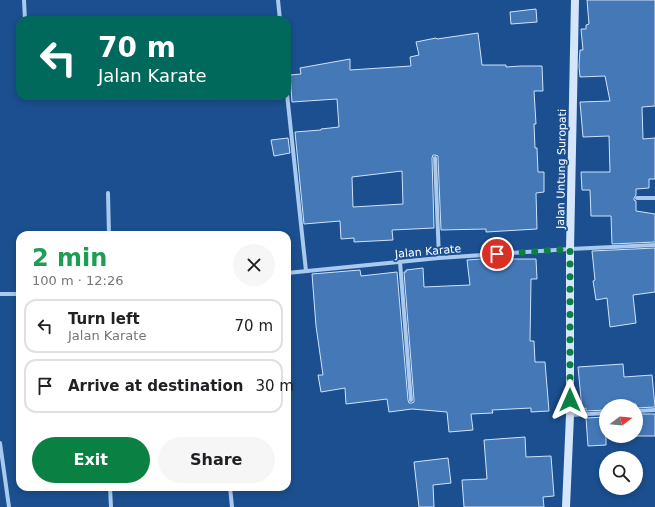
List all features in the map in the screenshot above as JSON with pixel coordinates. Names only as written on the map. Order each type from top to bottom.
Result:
[{"type":"main road","name":"Jalan Untung Suropati","points":[[566,507],[570,416],[570,249],[575,0]]},
{"type":"street","points":[[24,0],[25,16]]},
{"type":"street","points":[[278,0],[280,16]]},
{"type":"street","points":[[288,100],[306,271]]},
{"type":"street","points":[[435,158],[439,258]]},
{"type":"street","points":[[108,193],[109,231]]},
{"type":"street","points":[[637,198],[655,198]]},
{"type":"street","name":"Jalan Karate","points":[[291,273],[439,258],[570,249],[655,246]]},
{"type":"street","points":[[400,262],[411,400]]},
{"type":"street","points":[[0,294],[16,294]]},
{"type":"street","points":[[643,411],[655,410]]},
{"type":"street","points":[[570,416],[599,414]]},
{"type":"street","points":[[0,443],[9,507]]},
{"type":"street","points":[[110,491],[111,507]]},
{"type":"street","points":[[230,491],[232,507]]},
{"type":"building","points":[[587,0],[655,0],[655,106],[642,107],[643,139],[655,138],[655,179],[649,179],[649,188],[636,189],[634,200],[636,201],[636,211],[655,214],[655,242],[612,244],[611,216],[591,216],[590,190],[582,190],[581,172],[610,172],[609,136],[583,137],[580,102],[610,101],[605,76],[580,77],[580,50],[583,50],[581,29],[586,29],[586,25],[589,24]]},
{"type":"building","points":[[536,9],[537,22],[511,24],[510,12]]},
{"type":"building","points":[[478,33],[482,65],[506,65],[506,67],[542,66],[543,91],[534,91],[536,124],[534,124],[535,148],[537,148],[538,172],[544,172],[544,192],[536,193],[537,229],[486,232],[486,229],[441,230],[438,156],[435,155],[433,155],[432,158],[434,228],[392,230],[393,240],[354,242],[354,238],[341,239],[340,221],[304,224],[295,132],[339,127],[337,99],[292,102],[291,75],[301,74],[300,68],[350,59],[350,70],[411,66],[410,57],[419,55],[416,42]],"holes":[[[402,171],[403,204],[353,207],[352,177]]]},
{"type":"building","points":[[288,138],[290,153],[274,156],[271,140]]},
{"type":"building","points":[[655,248],[655,292],[633,295],[636,323],[610,327],[607,298],[596,300],[593,281],[595,280],[592,251]]},
{"type":"building","points":[[510,257],[510,259],[536,259],[537,279],[531,279],[530,341],[534,341],[535,362],[545,362],[549,411],[531,412],[531,408],[492,410],[493,413],[471,414],[473,430],[449,432],[447,412],[412,409],[389,412],[387,399],[346,404],[345,388],[321,392],[318,375],[323,375],[316,326],[312,274],[360,270],[361,276],[397,272],[408,400],[409,403],[412,403],[414,400],[404,272],[406,272],[406,270],[423,268],[424,287],[470,285],[467,260]]},
{"type":"building","points":[[623,364],[624,377],[652,375],[655,407],[643,408],[643,399],[599,399],[599,410],[586,411],[586,408],[582,409],[578,367]]},
{"type":"building","points":[[643,414],[655,414],[655,436],[643,436]]},
{"type":"building","points":[[599,417],[599,443],[606,443],[606,445],[588,446],[586,418]]},
{"type":"building","points":[[525,437],[526,457],[551,456],[554,496],[543,497],[544,507],[464,507],[462,480],[487,479],[484,440]]},
{"type":"building","points":[[448,458],[451,483],[433,485],[434,507],[419,507],[414,462]]},
{"type":"route","points":[[497,254],[570,249],[570,400]]}]
